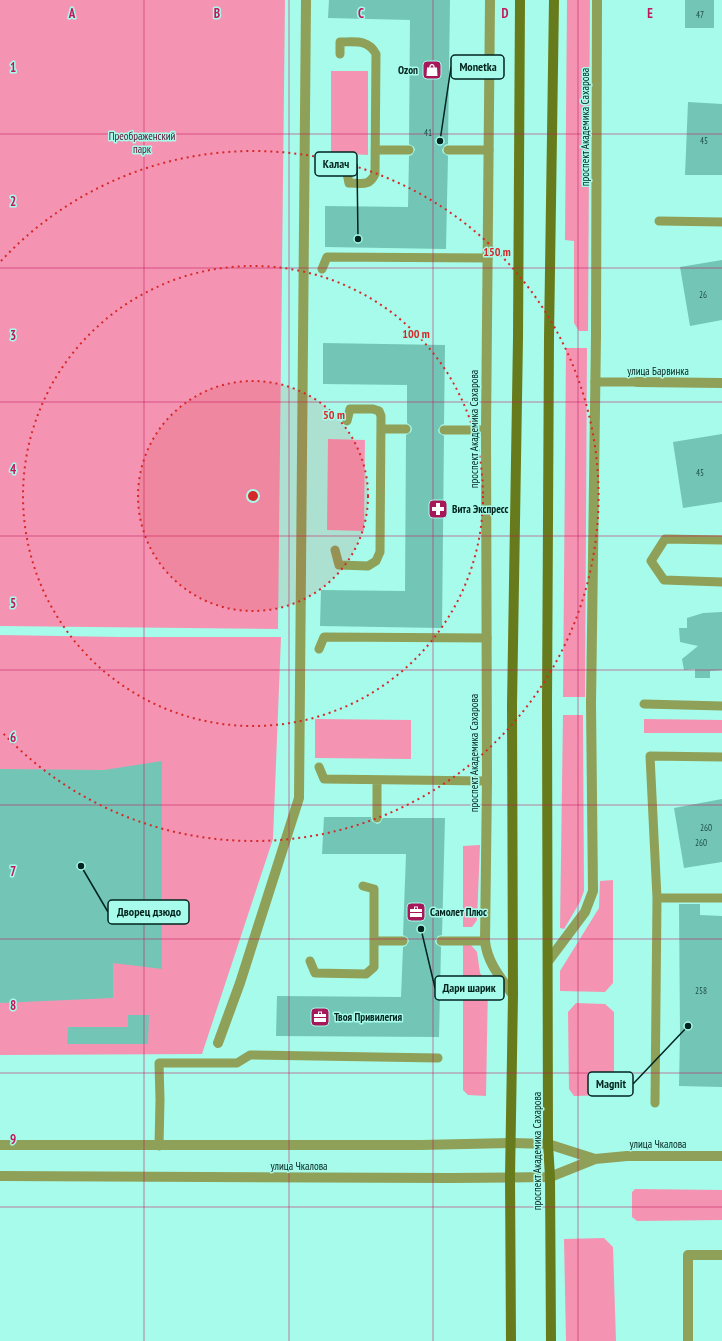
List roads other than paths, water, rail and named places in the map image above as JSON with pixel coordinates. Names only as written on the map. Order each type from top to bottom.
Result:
[{"type":"main road","points":[[511,1341],[510,1177],[512,1143],[513,995],[512,705],[518,338],[520,0]]},
{"type":"main road","name":"проспект Академика Сахарова","points":[[551,1341],[550,1177],[548,1144],[549,960],[547,696],[549,345],[554,0]]},
{"type":"street","points":[[218,1043],[240,982],[299,798],[306,0]]},
{"type":"street","name":"проспект Академика Сахарова","points":[[490,0],[486,430],[487,638],[485,941],[486,951],[493,967],[513,995]]},
{"type":"street","name":"проспект Академика Сахарова","points":[[549,960],[585,912],[593,891],[591,704],[595,382],[597,0]]},
{"type":"street","name":"улица Барвинка","points":[[637,382],[722,383]]},
{"type":"street","name":"улица Чкалова","points":[[0,1145],[421,1146],[512,1143],[548,1144],[595,1159]]},
{"type":"street","name":"улица Чкалова","points":[[0,1176],[550,1177],[595,1159],[627,1156],[722,1156]]},
{"type":"street","points":[[688,1341],[688,1255],[722,1255]]},
{"type":"lane","points":[[340,54],[340,42],[363,42],[372,48],[376,54],[375,174],[373,180],[366,184],[349,183],[346,168]]},
{"type":"lane","points":[[375,150],[409,150]]},
{"type":"lane","points":[[448,150],[489,150]]},
{"type":"lane","points":[[659,221],[722,222]]},
{"type":"lane","points":[[378,257],[380,248]]},
{"type":"lane","points":[[322,269],[327,257],[488,258]]},
{"type":"lane","name":"улица Барвинка","points":[[595,382],[637,382]]},
{"type":"lane","points":[[336,550],[339,566],[368,566],[376,561],[380,552],[381,416],[379,412],[373,409],[350,409],[347,421]]},
{"type":"lane","points":[[381,429],[406,429]]},
{"type":"lane","points":[[444,430],[486,430]]},
{"type":"lane","points":[[722,540],[665,539],[652,561],[664,580],[722,582]]},
{"type":"lane","points":[[319,649],[324,637],[487,638]]},
{"type":"lane","points":[[644,704],[722,706]]},
{"type":"lane","points":[[655,1104],[657,898],[650,756],[722,757]]},
{"type":"lane","points":[[319,767],[324,779],[486,781]]},
{"type":"lane","points":[[377,780],[377,818]]},
{"type":"lane","points":[[310,961],[315,973],[366,974],[374,967],[374,889],[364,886]]},
{"type":"lane","points":[[657,898],[722,898]]},
{"type":"lane","points":[[374,941],[403,941]]},
{"type":"lane","points":[[442,941],[485,941]]},
{"type":"lane","points":[[159,1146],[159,1063],[237,1063],[250,1055],[438,1058]]},
{"type":"place","name":"Ozon","points":[[432,70]]},
{"type":"place","name":"Monetka","points":[[440,141]]},
{"type":"place","name":"Калач","points":[[358,239]]},
{"type":"place","name":"Вита Экспресс","points":[[438,509]]},
{"type":"place","name":"Дворец дзюдо","points":[[81,866]]},
{"type":"place","name":"Самолет Плюс","points":[[416,912]]},
{"type":"place","name":"Дари шарик","points":[[421,929]]},
{"type":"place","name":"Твоя Привилегия","points":[[320,1017]]},
{"type":"place","name":"Magnit","points":[[688,1026]]},
{"type":"park label","name":"Преображенский парк","points":[[142,142]]}]
